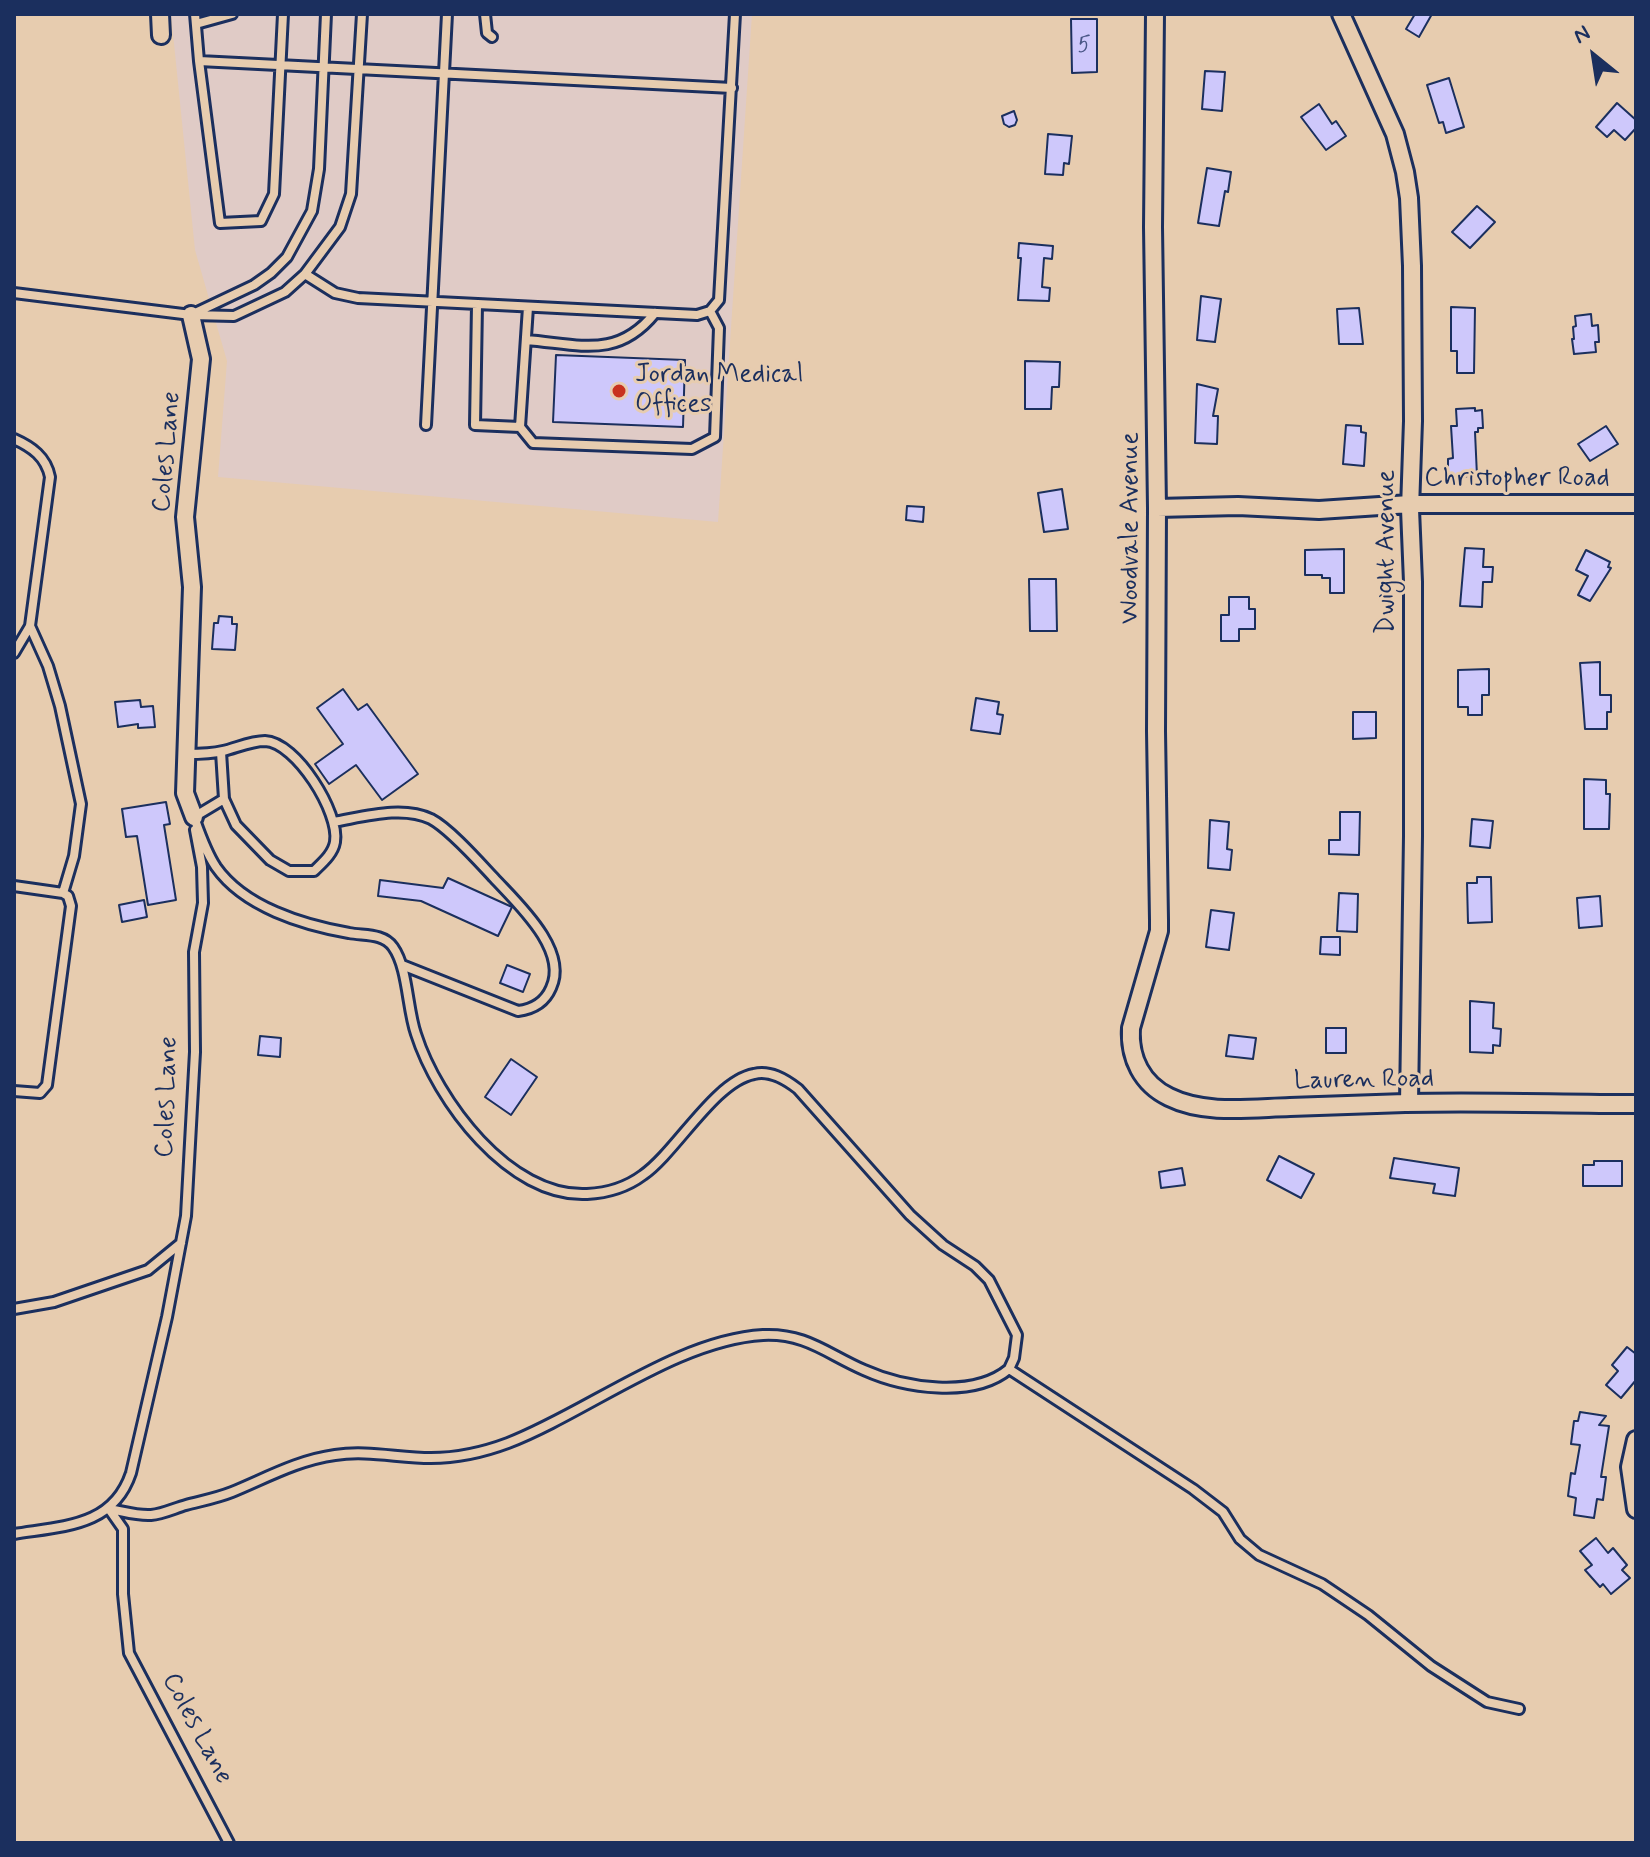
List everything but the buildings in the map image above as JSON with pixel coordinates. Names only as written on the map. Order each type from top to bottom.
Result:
[{"type":"street","points":[[160,14],[161,35]]},
{"type":"street","name":"Woodvale Avenue","points":[[1131,1038],[1136,1005],[1151,960],[1159,920],[1153,227],[1155,14]]},
{"type":"street","name":"Dwight Avenue","points":[[1341,14],[1395,134],[1405,172],[1412,266],[1410,504],[1413,836],[1409,1103]]},
{"type":"street","name":"Coles Lane","points":[[191,315],[201,359],[185,517],[192,587],[185,793],[194,817]]},
{"type":"street","name":"Christopher Road","points":[[1157,508],[1238,506],[1319,510],[1410,504],[1636,504]]},
{"type":"street","name":"Lauren Road","points":[[1131,1038],[1134,1061],[1145,1078],[1161,1092],[1182,1102],[1239,1108],[1409,1103],[1636,1104]]},
{"type":"street","points":[[1636,1440],[1630,1467],[1636,1509]]},
{"type":"lane","points":[[195,14],[220,223],[261,221],[274,194],[283,14]]},
{"type":"lane","points":[[196,24],[232,14]]},
{"type":"lane","points":[[191,315],[254,285],[271,273],[287,257],[312,211],[319,169],[326,14]]},
{"type":"lane","points":[[14,293],[191,315],[234,316],[285,292],[305,274],[340,227],[351,194],[362,14]]},
{"type":"lane","points":[[426,425],[447,14]]},
{"type":"lane","points":[[485,14],[487,33],[492,37]]},
{"type":"lane","points":[[305,274],[335,293],[358,298],[697,315],[710,311],[719,300],[735,14]]},
{"type":"lane","points":[[199,61],[732,88]]},
{"type":"lane","points":[[477,305],[475,425],[520,427]]},
{"type":"lane","points":[[528,307],[520,427],[533,443],[692,449],[715,437],[719,328],[710,311]]},
{"type":"lane","points":[[526,340],[615,344],[641,331],[655,313]]},
{"type":"lane","points":[[14,439],[29,445],[40,456],[48,465],[50,477],[30,626],[14,653]]},
{"type":"lane","points":[[30,626],[48,666],[60,706],[81,804],[76,846],[63,893]]},
{"type":"lane","points":[[185,754],[221,752],[267,741],[282,747],[296,759],[327,802],[333,822],[335,842],[328,858],[314,871],[289,871],[270,860],[236,825],[224,799],[221,752]]},
{"type":"lane","points":[[14,1534],[85,1521],[109,1509],[137,1514],[161,1513],[228,1493],[312,1460],[337,1455],[445,1458],[489,1449],[520,1438],[680,1358],[744,1337],[776,1335],[799,1338],[813,1342],[873,1374],[910,1383],[970,1385],[992,1379],[1009,1369],[1014,1358],[1017,1335],[989,1280],[910,1215],[798,1089],[786,1080],[763,1073],[743,1078],[703,1111],[655,1166],[631,1183],[600,1193],[583,1195],[555,1190],[506,1163],[469,1129],[429,1066],[416,1036],[402,965],[392,945],[384,939],[306,923],[276,911],[245,894],[217,869],[194,817],[224,799]]},
{"type":"lane","points":[[333,822],[379,814],[410,813],[432,819],[473,855],[540,931],[555,968],[554,982],[547,996],[532,1009],[518,1011],[402,965]]},
{"type":"lane","name":"Coles Lane","points":[[194,817],[202,867],[203,903],[194,952],[192,1146],[186,1216],[167,1317],[131,1473],[124,1490],[109,1509],[123,1529],[123,1594],[129,1653],[229,1843]]},
{"type":"lane","points":[[14,886],[63,893],[68,896],[71,906],[47,1085],[40,1093],[14,1091]]},
{"type":"lane","points":[[14,1309],[54,1302],[148,1270],[181,1243]]},
{"type":"lane","points":[[1009,1369],[1193,1489],[1223,1512],[1240,1539],[1259,1555],[1322,1584],[1368,1615],[1431,1666],[1487,1702],[1519,1709]]},
{"type":"shaded area","points":[[171,14],[752,14],[718,522],[218,477],[227,361],[195,250]]},
{"type":"place","name":"Jordan Medical Offices","points":[[619,391]]}]
